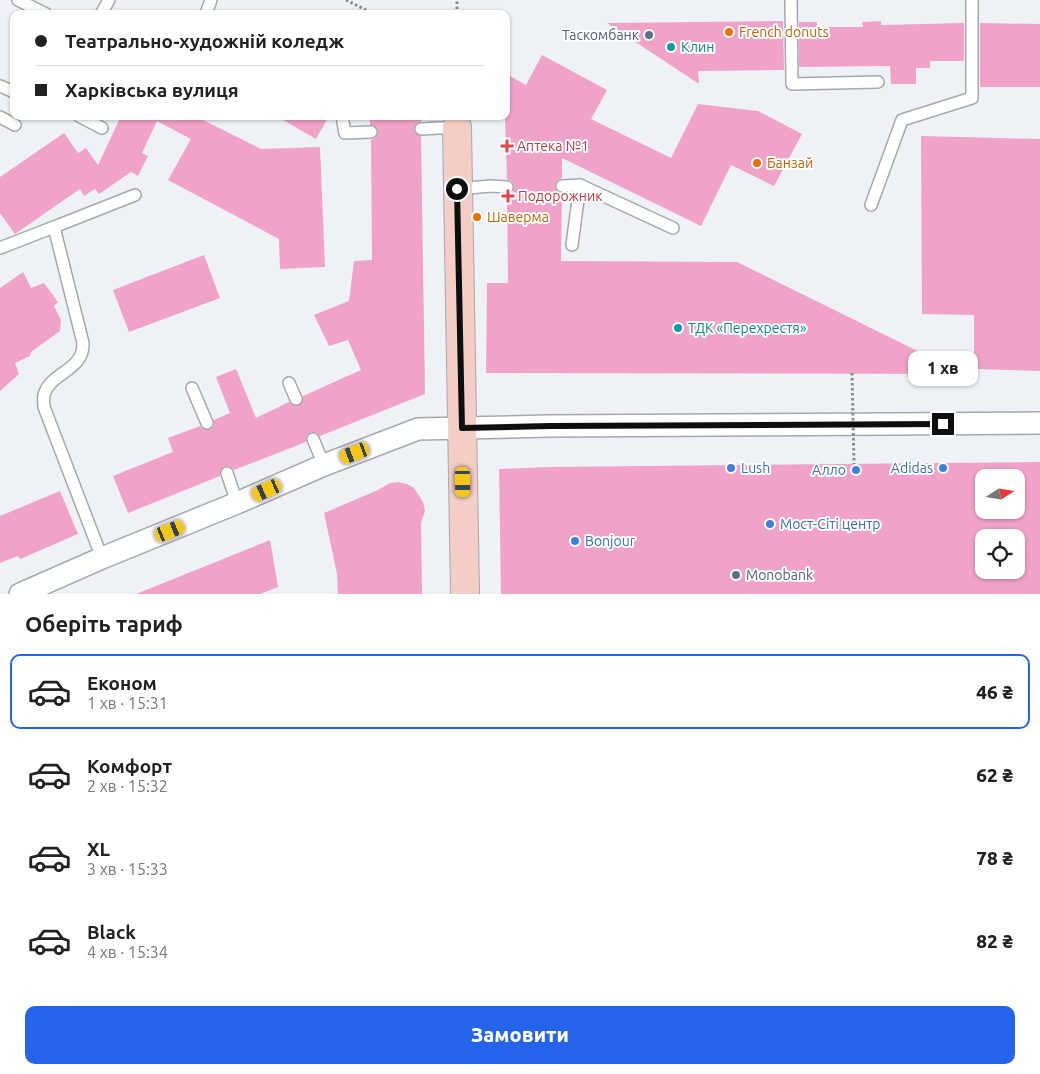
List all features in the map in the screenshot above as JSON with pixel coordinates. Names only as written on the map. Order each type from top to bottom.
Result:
[{"type":"street","points":[[457,128],[465,594]]},
{"type":"street","points":[[20,594],[324,465],[418,429],[550,426],[1040,423]]},
{"type":"lane","points":[[18,0],[38,10]]},
{"type":"lane","points":[[791,0],[792,84],[878,82]]},
{"type":"lane","points":[[871,205],[902,120],[972,98],[972,0]]},
{"type":"lane","points":[[0,117],[15,125]]},
{"type":"lane","points":[[87,120],[102,128]]},
{"type":"lane","points":[[343,120],[345,133],[370,132]]},
{"type":"lane","points":[[421,130],[457,128]]},
{"type":"lane","points":[[562,186],[580,185],[673,228]]},
{"type":"lane","points":[[572,245],[580,185]]},
{"type":"lane","points":[[457,189],[490,186],[507,187]]},
{"type":"lane","points":[[0,248],[135,195]]},
{"type":"lane","points":[[54,227],[83,343],[83,353],[78,361],[48,386],[44,396],[44,407],[102,558]]},
{"type":"lane","points":[[289,383],[296,399]]},
{"type":"lane","points":[[192,388],[206,423]]},
{"type":"lane","points":[[313,439],[324,465]]},
{"type":"lane","points":[[227,473],[237,503]]},
{"type":"path","points":[[346,0],[366,10]]},
{"type":"path","points":[[852,373],[854,464]]},
{"type":"building","points":[[783,21],[784,70],[698,71],[699,84],[607,23]]},
{"type":"building","points":[[881,21],[881,25],[964,23],[964,61],[930,61],[930,68],[916,68],[916,84],[891,84],[890,66],[799,67],[799,22],[817,22],[817,27],[863,27],[862,22]]},
{"type":"building","points":[[980,23],[1040,24],[1040,87],[980,87]]},
{"type":"building","points":[[542,55],[607,90],[591,119],[671,158],[698,104],[758,111],[802,134],[774,186],[731,165],[701,226],[562,158],[562,178],[558,180],[555,186],[556,190],[562,193],[561,261],[737,262],[964,374],[486,373],[487,283],[508,283],[507,194],[513,192],[514,187],[512,181],[507,179],[505,120],[510,120],[510,76],[526,85]]},
{"type":"building","points":[[119,120],[203,120],[261,149],[320,147],[325,267],[280,269],[279,239],[168,180],[191,139],[157,121],[142,153],[148,156],[138,176],[131,172],[99,194],[95,189],[84,196],[80,189],[15,234],[0,213],[0,177],[64,133],[78,153],[86,148],[98,165]]},
{"type":"building","points":[[283,120],[327,120],[316,139]]},
{"type":"building","points":[[370,120],[421,120],[414,129],[415,133],[421,136],[425,394],[320,436],[317,433],[311,432],[307,435],[306,442],[234,470],[229,466],[224,466],[220,471],[220,476],[128,513],[113,476],[173,452],[168,438],[200,426],[203,429],[209,430],[213,427],[214,420],[230,413],[216,377],[236,369],[256,418],[289,402],[299,406],[303,396],[361,370],[348,340],[329,346],[314,315],[349,301],[354,261],[372,260],[371,140],[375,138],[378,132],[377,128],[370,125]]},
{"type":"building","points":[[921,136],[1040,139],[1040,371],[974,369],[974,315],[922,314]]},
{"type":"building","points":[[204,255],[220,298],[129,332],[113,290]]},
{"type":"building","points":[[23,272],[31,288],[44,283],[58,302],[54,306],[61,320],[60,331],[31,352],[30,356],[15,363],[19,374],[0,391],[0,288]]},
{"type":"building","name":"Мост-Сіті центр","points":[[1040,462],[1040,594],[501,594],[499,469]]},
{"type":"building","points":[[398,482],[414,488],[423,502],[425,511],[421,523],[422,594],[338,594],[337,574],[324,513],[390,483]]},
{"type":"building","points":[[60,491],[78,534],[20,559],[18,556],[0,563],[0,516]]},
{"type":"building","points":[[270,540],[278,587],[260,594],[136,594]]},
{"type":"place","name":"French donuts","points":[[729,32]]},
{"type":"place","name":"Таскомбанк","points":[[649,35]]},
{"type":"place","name":"Клин","points":[[671,47]]},
{"type":"place","name":"Аптека №1","points":[[507,146]]},
{"type":"place","name":"Банзай","points":[[757,163]]},
{"type":"place","name":"Подорожник","points":[[508,196]]},
{"type":"place","name":"Шаверма","points":[[477,217]]},
{"type":"place","name":"ТДК «Перехрестя»","points":[[678,328]]},
{"type":"place","name":"Lush","points":[[731,468]]},
{"type":"place","name":"Adidas","points":[[943,468]]},
{"type":"place","name":"Алло","points":[[856,470]]},
{"type":"place","name":"Мост-Сіті центр","points":[[770,524]]},
{"type":"place","name":"Bonjour","points":[[575,541]]},
{"type":"place","name":"Monobank","points":[[736,575]]},
{"type":"route","points":[[457,189],[462,428],[943,424]]}]
